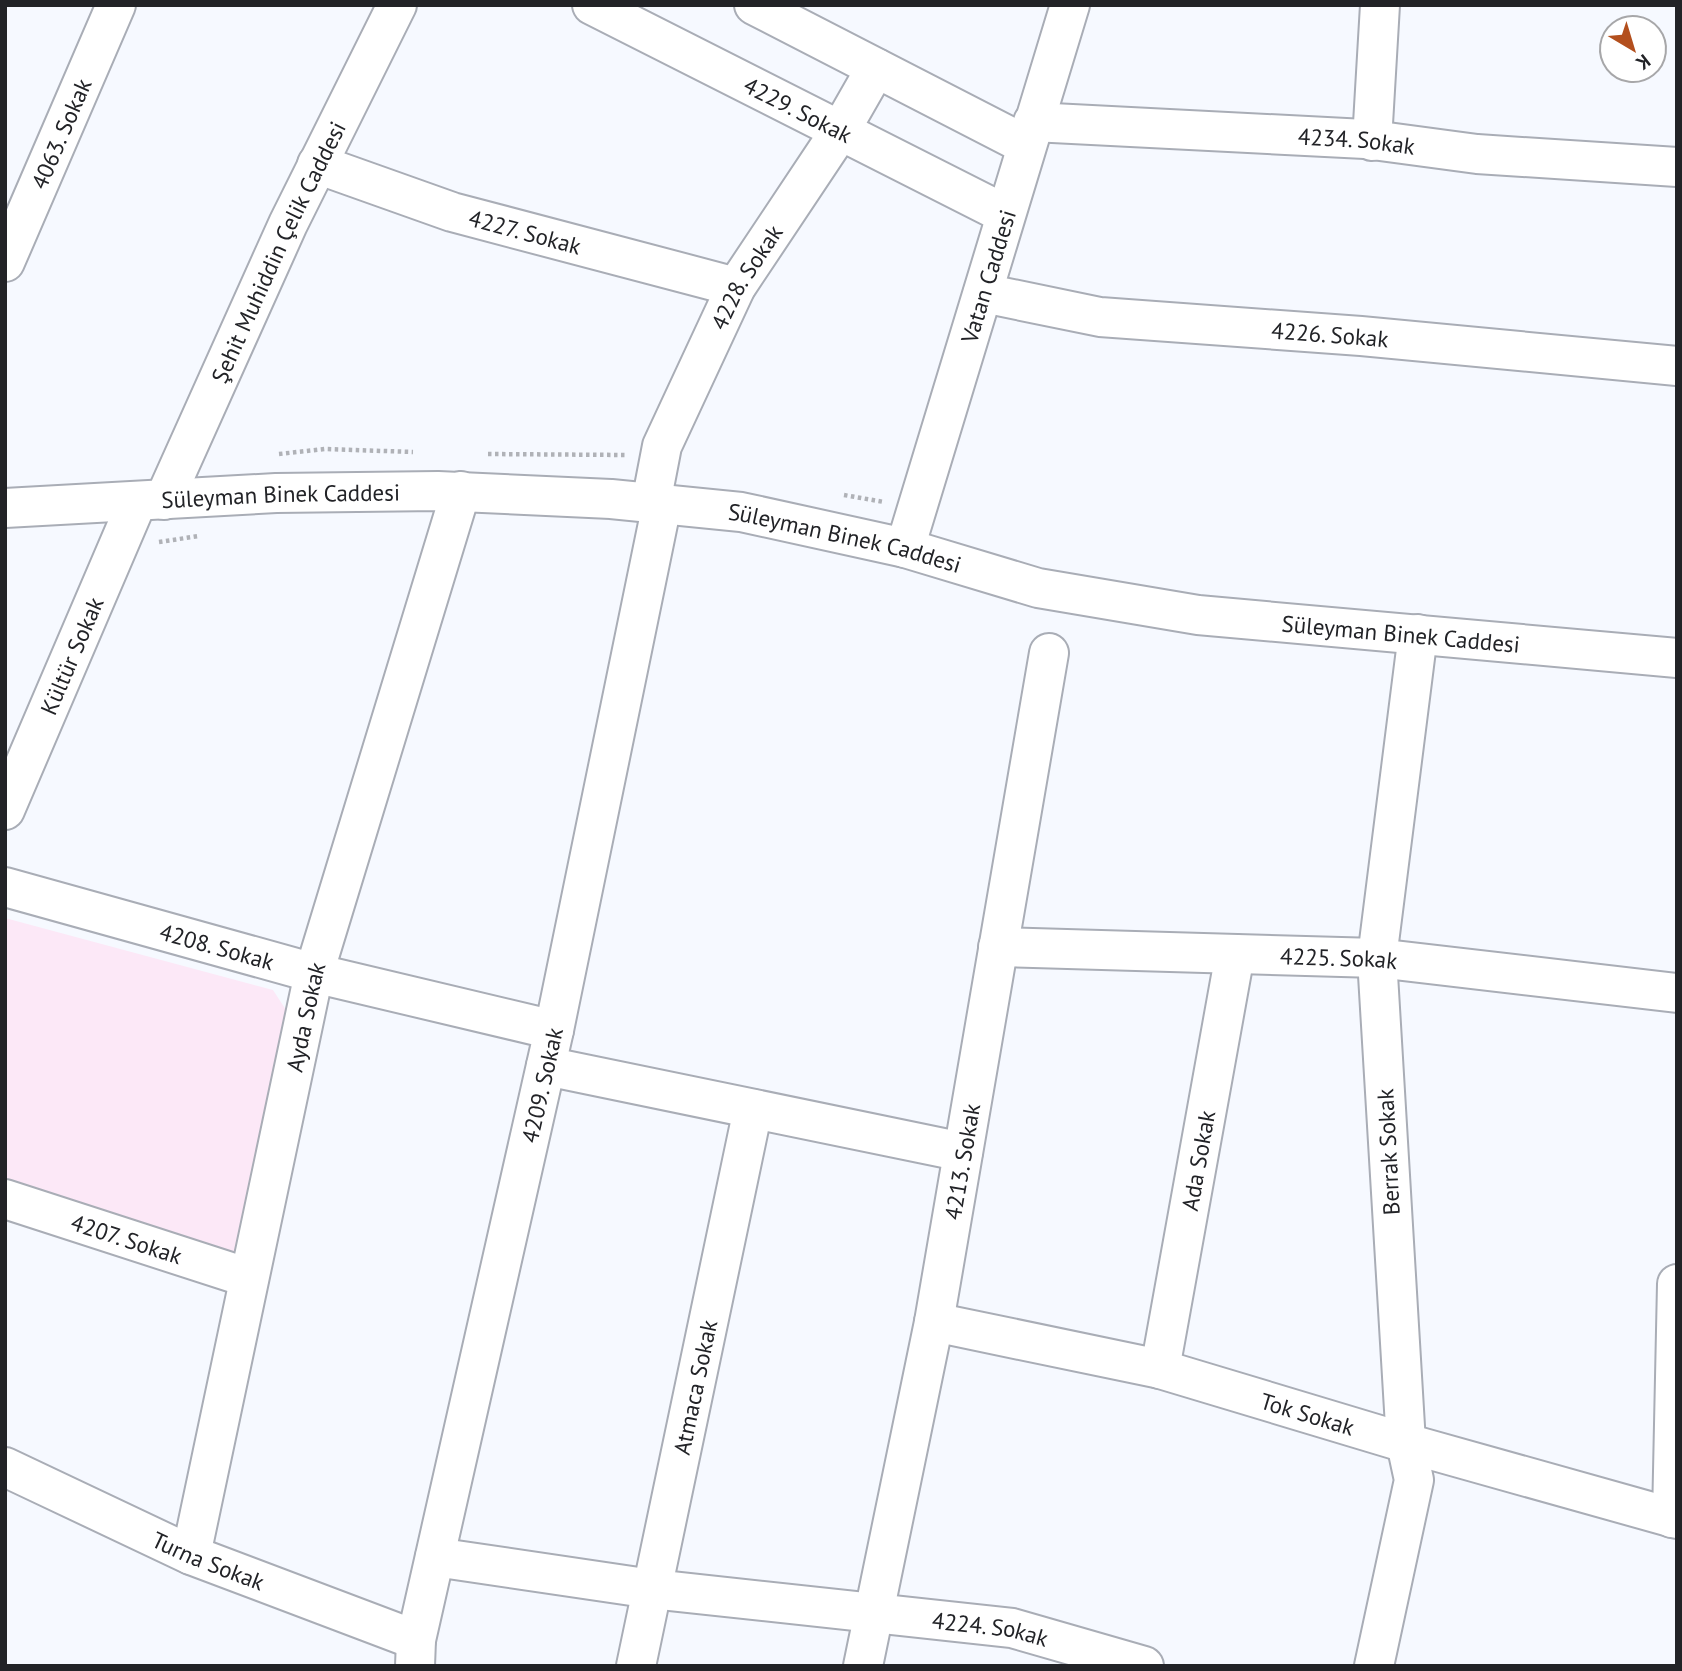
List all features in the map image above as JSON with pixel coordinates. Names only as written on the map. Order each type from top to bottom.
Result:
[{"type":"street","name":"4063. Sokak","points":[[5,261],[116,5]]},
{"type":"street","name":"Şehit Muhiddin Çelik Caddesi","points":[[151,501],[397,5]]},
{"type":"street","name":"4229. Sokak","points":[[592,5],[1005,214]]},
{"type":"street","points":[[754,5],[876,68],[1029,134]]},
{"type":"street","name":"Vatan Caddesi","points":[[905,548],[1070,5]]},
{"type":"street","points":[[1372,141],[1380,5]]},
{"type":"street","name":"4228. Sokak","points":[[657,503],[662,446],[736,287],[840,131],[876,68]]},
{"type":"street","name":"4234. Sokak","points":[[1029,134],[1372,141],[1477,154],[1677,167]]},
{"type":"street","name":"4227. Sokak","points":[[317,164],[452,212],[736,287]]},
{"type":"street","name":"4226. Sokak","points":[[983,293],[1100,317],[1361,336],[1677,366]]},
{"type":"street","name":"Süleyman Binek Caddesi","points":[[5,509],[276,493],[461,492],[657,503],[741,512],[905,548],[1038,588],[1198,615],[1677,659]]},
{"type":"street","name":"Ayda Sokak","points":[[191,1555],[314,973],[461,492]]},
{"type":"street","name":"Kültür Sokak","points":[[5,810],[151,501]]},
{"type":"street","name":"4209. Sokak","points":[[416,1653],[435,1557],[550,1048],[657,503]]},
{"type":"street","name":"Berrak Sokak","points":[[1374,1666],[1414,1479],[1406,1443],[1377,958],[1418,634]]},
{"type":"street","name":"4213. Sokak","points":[[863,1666],[934,1322],[1049,653]]},
{"type":"street","name":"4208. Sokak","points":[[5,887],[314,973],[753,1109],[963,1153]]},
{"type":"street","name":"4225. Sokak","points":[[998,947],[1377,958],[1677,993]]},
{"type":"street","name":"Ada Sokak","points":[[1160,1369],[1234,954]]},
{"type":"street","name":"Atmaca Sokak","points":[[636,1666],[753,1109]]},
{"type":"street","name":"4207. Sokak","points":[[5,1199],[248,1278]]},
{"type":"street","points":[[1674,1519],[1677,1284]]},
{"type":"street","name":"Tok Sokak","points":[[934,1322],[1160,1369],[1406,1443],[1674,1519]]},
{"type":"street","name":"Turna Sokak","points":[[5,1467],[191,1555],[416,1653]]},
{"type":"street","name":"4224. Sokak","points":[[435,1557],[652,1589],[876,1611],[1012,1628],[1144,1666]]},
{"type":"shaded area","points":[[5,918],[273,990],[288,1013],[234,1259],[5,1189]]}]
